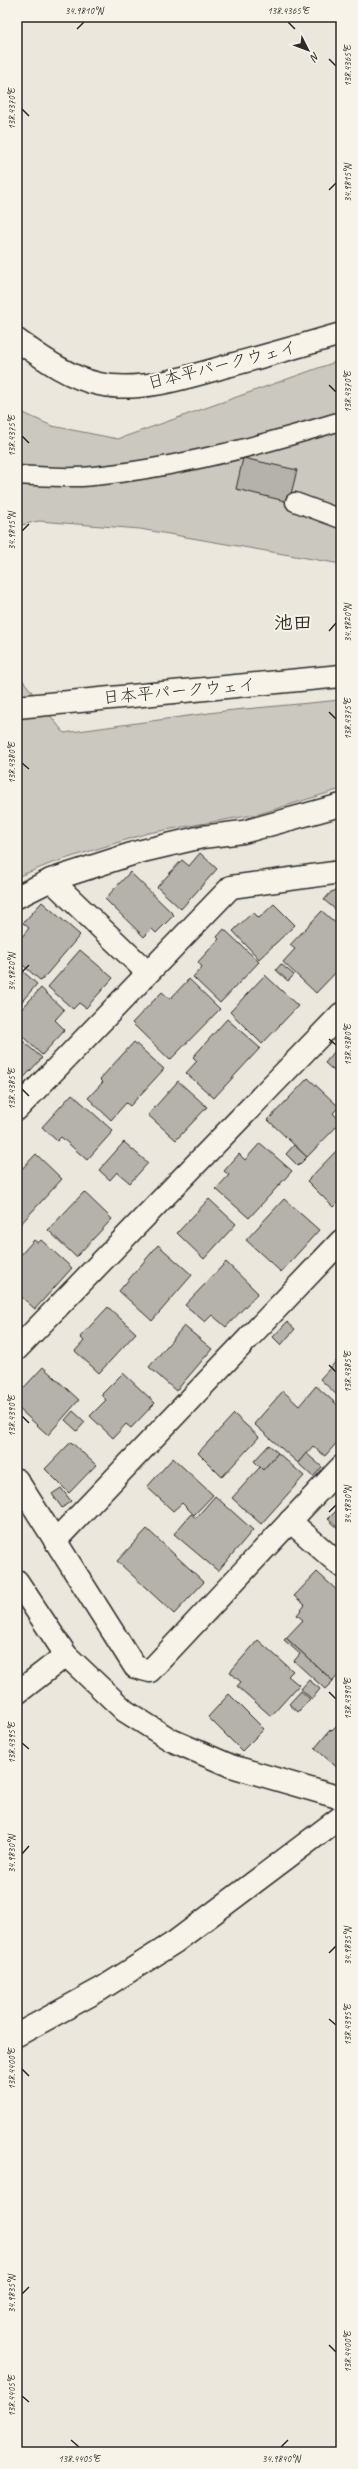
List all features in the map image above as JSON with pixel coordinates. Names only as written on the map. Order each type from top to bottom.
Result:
[{"type":"street","name":"日本平パークウェイ","points":[[17,340],[41,357],[73,375],[100,384],[135,386],[186,377],[341,334]]},
{"type":"street","name":"日本平パークウェイ","points":[[17,707],[341,676]]},
{"type":"street","points":[[17,897],[51,880],[138,852],[202,837],[243,832],[341,805]]},
{"type":"street","points":[[17,1109],[231,887],[341,872]]},
{"type":"street","points":[[51,880],[148,973]]},
{"type":"street","points":[[17,1349],[341,1014]]},
{"type":"street","points":[[55,1541],[341,1241]]},
{"type":"street","points":[[17,1480],[135,1667],[150,1670],[341,1467]]},
{"type":"street","points":[[290,1521],[341,1566]]},
{"type":"street","points":[[17,1581],[66,1655],[125,1711],[170,1740],[231,1766],[341,1798]]},
{"type":"street","points":[[17,1693],[66,1655]]},
{"type":"street","points":[[17,2035],[101,1989],[175,1942],[341,1817]]},
{"type":"lane","points":[[17,475],[91,476],[164,466],[300,433],[341,421]]},
{"type":"lane","points":[[295,502],[341,519]]},
{"type":"shaded area","points":[[341,360],[341,564],[140,529],[39,521],[17,526],[17,410],[52,426],[118,439]]},
{"type":"shaded area","points":[[17,673],[64,733],[224,711],[341,700],[341,789],[259,814],[148,833],[52,863],[17,877]]},
{"type":"building","points":[[243,458],[297,470],[289,502],[236,489]]},
{"type":"building","points":[[200,853],[217,869],[181,909],[157,887],[182,860],[189,866]]},
{"type":"building","points":[[130,872],[174,915],[156,933],[152,929],[144,937],[105,899]]},
{"type":"building","points":[[341,889],[341,914],[324,900],[331,892]]},
{"type":"building","points":[[42,902],[80,935],[41,981],[17,960],[17,943],[29,928],[23,923]]},
{"type":"building","points":[[274,904],[295,925],[259,959],[233,931],[253,912],[259,918]]},
{"type":"building","points":[[322,911],[339,926],[336,929],[341,934],[341,967],[316,993],[283,962],[295,949],[290,945]]},
{"type":"building","points":[[224,929],[259,962],[220,1003],[193,977],[202,967],[198,962],[219,939],[217,937]]},
{"type":"building","points":[[80,950],[113,978],[86,1008],[79,1003],[73,1009],[48,987]]},
{"type":"building","points":[[281,964],[294,975],[288,981],[276,970]]},
{"type":"building","points":[[17,966],[37,984],[17,1007]]},
{"type":"building","points":[[265,975],[298,1006],[262,1044],[230,1012]]},
{"type":"building","points":[[189,979],[220,1009],[170,1060],[132,1023],[162,992],[170,999]]},
{"type":"building","points":[[41,988],[64,1010],[55,1020],[65,1030],[42,1055],[17,1031],[17,1014]]},
{"type":"building","points":[[227,1019],[260,1048],[214,1098],[186,1073],[197,1061],[193,1057]]},
{"type":"building","points":[[17,1036],[42,1058],[17,1085]]},
{"type":"building","points":[[134,1042],[164,1069],[130,1106],[126,1103],[111,1120],[88,1098],[103,1082],[100,1079]]},
{"type":"building","points":[[341,1044],[341,1077],[325,1063]]},
{"type":"building","points":[[308,1078],[339,1107],[333,1113],[341,1122],[307,1157],[268,1120]]},
{"type":"building","points":[[178,1081],[207,1107],[176,1140],[148,1115]]},
{"type":"building","points":[[72,1094],[113,1131],[87,1160],[61,1137],[57,1141],[42,1127]]},
{"type":"building","points":[[124,1142],[148,1163],[130,1183],[117,1172],[110,1180],[99,1170]]},
{"type":"building","points":[[260,1143],[292,1171],[249,1218],[216,1189],[229,1175],[224,1171],[239,1154],[245,1160]]},
{"type":"building","points":[[294,1145],[307,1157],[298,1166],[286,1154]]},
{"type":"building","points":[[341,1146],[341,1199],[333,1207],[307,1181]]},
{"type":"building","points":[[36,1154],[62,1179],[17,1228],[17,1174]]},
{"type":"building","points":[[84,1192],[112,1219],[76,1257],[48,1230]]},
{"type":"building","points":[[209,1199],[236,1224],[204,1259],[177,1233]]},
{"type":"building","points":[[284,1199],[319,1230],[281,1272],[246,1240]]},
{"type":"building","points":[[34,1240],[38,1243],[41,1240],[72,1268],[35,1309],[17,1293],[17,1259]]},
{"type":"building","points":[[158,1245],[192,1275],[152,1321],[119,1291]]},
{"type":"building","points":[[226,1262],[258,1293],[226,1327],[212,1315],[205,1322],[185,1305]]},
{"type":"building","points":[[108,1307],[136,1333],[99,1373],[75,1351],[84,1341],[80,1337]]},
{"type":"building","points":[[287,1322],[295,1329],[281,1345],[273,1337]]},
{"type":"building","points":[[184,1326],[212,1349],[176,1391],[149,1367]]},
{"type":"building","points":[[341,1356],[341,1399],[320,1379]]},
{"type":"building","points":[[43,1367],[79,1400],[48,1435],[17,1407],[17,1395]]},
{"type":"building","points":[[123,1373],[155,1403],[131,1428],[126,1424],[113,1438],[90,1416],[106,1400],[101,1395]]},
{"type":"building","points":[[316,1386],[341,1408],[341,1438],[325,1456],[313,1446],[298,1463],[254,1424],[283,1391],[299,1406]]},
{"type":"building","points":[[73,1411],[85,1422],[77,1431],[65,1420]]},
{"type":"building","points":[[234,1414],[259,1437],[222,1477],[198,1453]]},
{"type":"building","points":[[71,1442],[96,1465],[69,1493],[45,1469]]},
{"type":"building","points":[[269,1445],[278,1453],[263,1470],[254,1461]]},
{"type":"building","points":[[278,1453],[304,1476],[261,1524],[232,1498],[260,1467],[263,1470]]},
{"type":"building","points":[[306,1453],[322,1467],[313,1477],[298,1463]]},
{"type":"building","points":[[173,1458],[213,1495],[194,1515],[182,1503],[173,1511],[147,1487]]},
{"type":"building","points":[[61,1488],[71,1501],[62,1508],[52,1494]]},
{"type":"building","points":[[215,1496],[253,1530],[218,1571],[174,1534],[191,1514],[196,1518]]},
{"type":"building","points":[[341,1506],[341,1531],[328,1519]]},
{"type":"building","points":[[147,1529],[204,1582],[174,1614],[117,1561]]},
{"type":"building","points":[[317,1572],[341,1594],[341,1672],[333,1681],[286,1638],[303,1620],[297,1615],[305,1605],[294,1596]]},
{"type":"building","points":[[286,1638],[333,1681],[325,1689],[294,1661],[300,1654],[284,1640]]},
{"type":"building","points":[[258,1640],[293,1671],[288,1676],[299,1685],[271,1716],[237,1686],[241,1682],[230,1672]]},
{"type":"building","points":[[309,1680],[320,1689],[312,1699],[301,1689]]},
{"type":"building","points":[[301,1691],[310,1699],[298,1712],[289,1704]]},
{"type":"building","points":[[229,1694],[264,1729],[242,1751],[208,1717]]},
{"type":"building","points":[[341,1721],[341,1771],[315,1748],[330,1730],[331,1731]]},
{"type":"district","name":"池田","points":[[293,623]]}]
